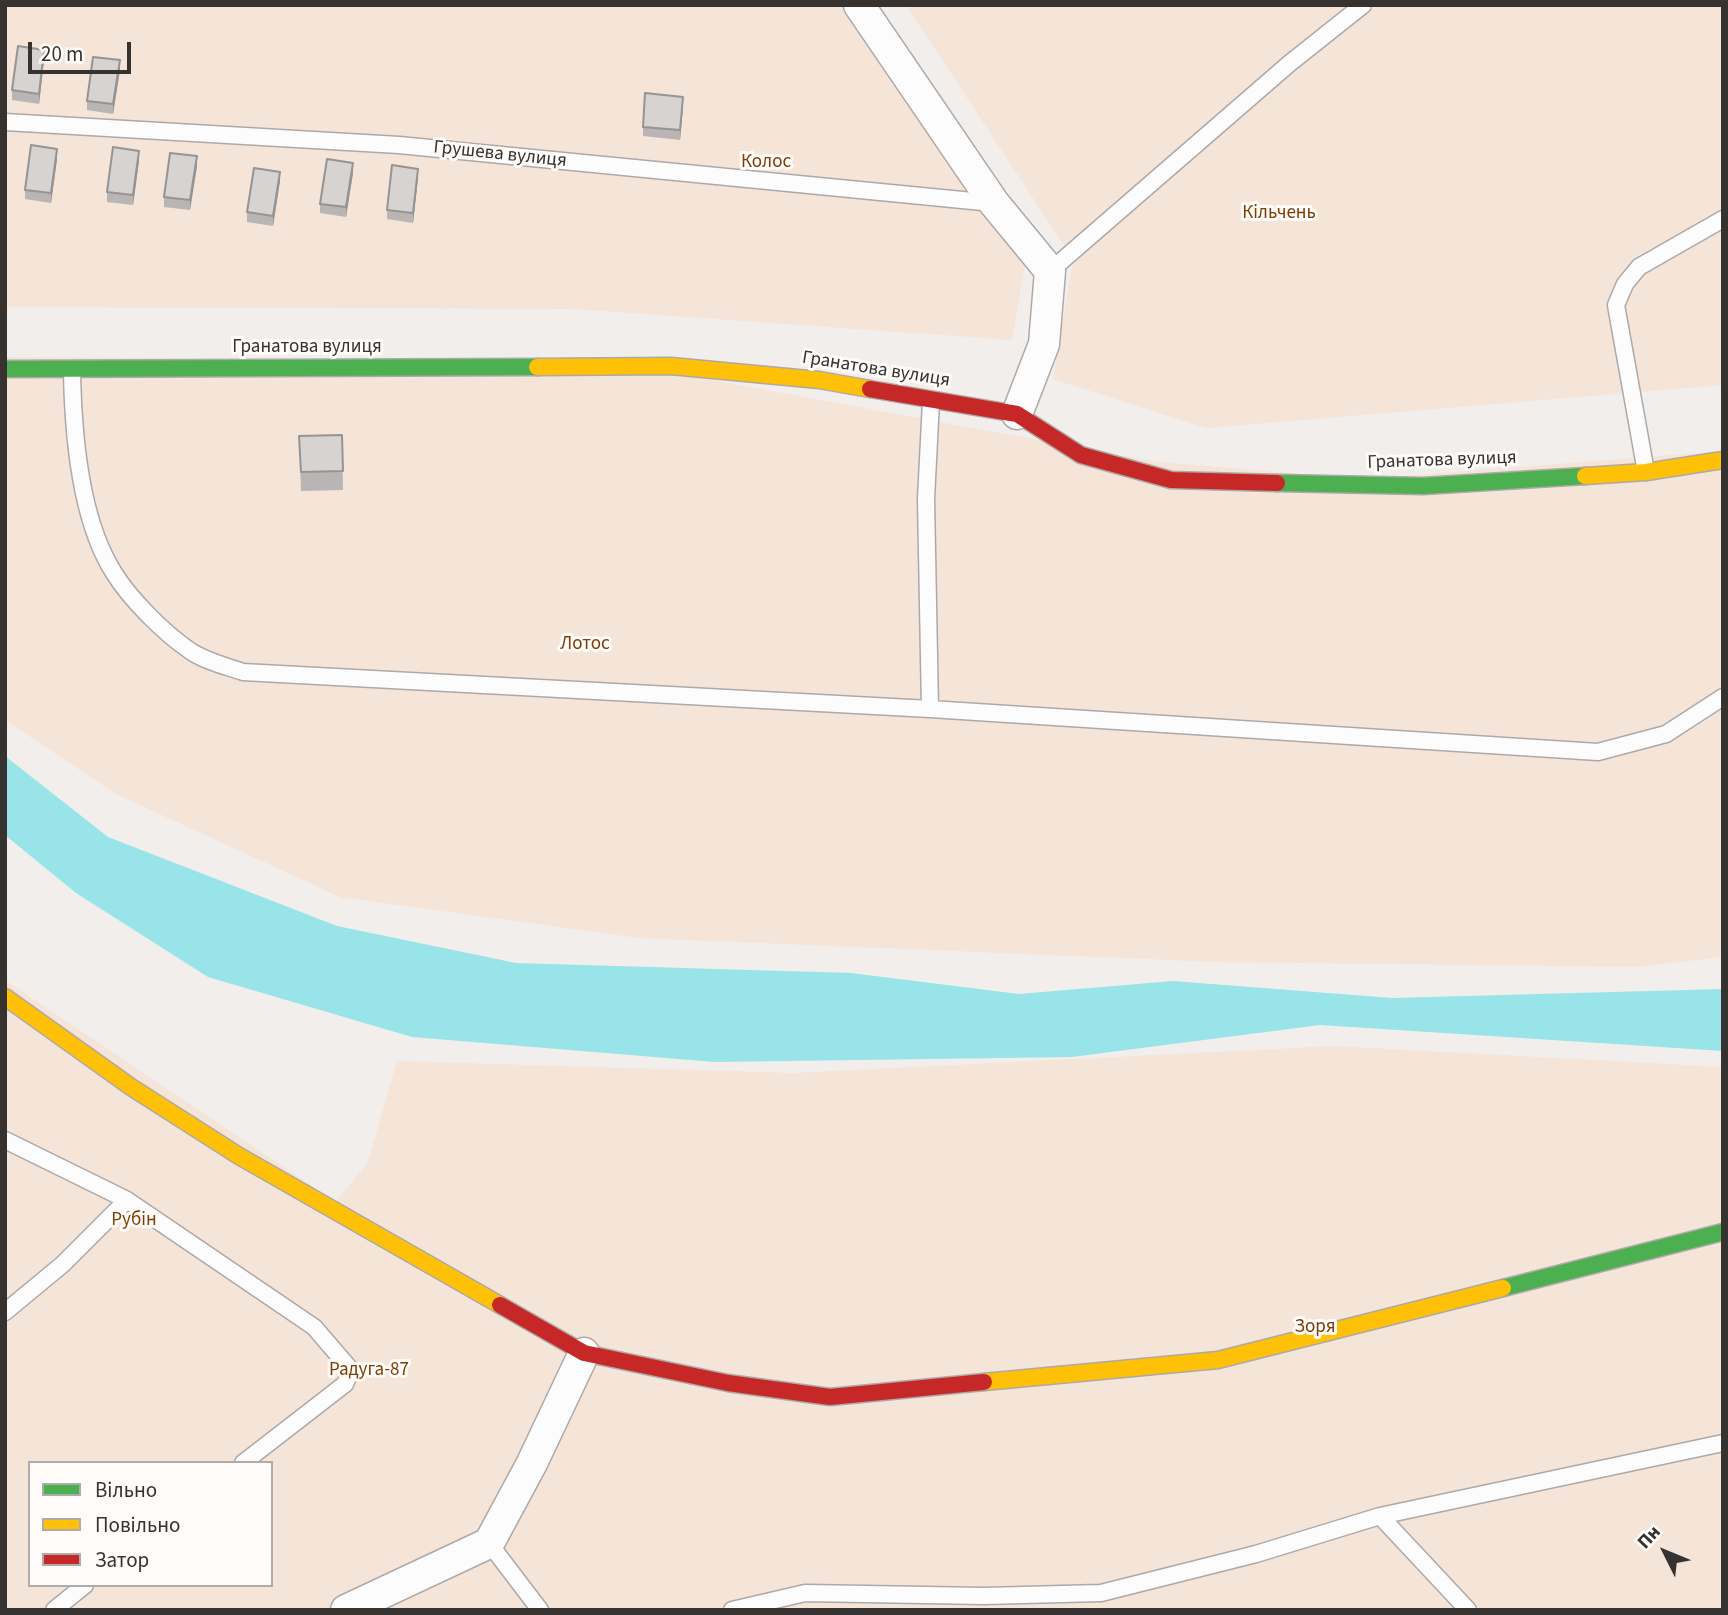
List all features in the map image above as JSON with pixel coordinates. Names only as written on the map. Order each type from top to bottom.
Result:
[{"type":"street","points":[[859,5],[994,203],[1050,271],[1044,344],[1017,414]]},
{"type":"street","name":"Гранатова вулиця","points":[[5,369],[671,366],[819,380],[1017,414],[1081,455],[1171,480],[1423,486],[1646,472],[1723,460]]},
{"type":"street","points":[[5,998],[131,1087],[239,1156],[584,1353],[728,1383],[830,1397],[1218,1360],[1723,1232]]},
{"type":"street","points":[[346,1610],[489,1543],[532,1463],[584,1353]]},
{"type":"lane","points":[[1050,271],[1290,62],[1363,5]]},
{"type":"lane","name":"Грушева вулиця","points":[[5,122],[399,145],[994,203]]},
{"type":"lane","points":[[1646,472],[1616,305],[1625,285],[1639,267],[1723,219]]},
{"type":"lane","points":[[72,370],[73,406],[83,482],[94,528],[114,573],[155,621],[191,652],[243,672],[930,709],[1598,752],[1666,734],[1723,697]]},
{"type":"lane","points":[[930,709],[926,499],[931,401]]},
{"type":"lane","points":[[5,1140],[127,1200],[314,1327],[351,1370],[345,1384],[246,1461]]},
{"type":"lane","points":[[5,1312],[63,1264],[127,1200]]},
{"type":"lane","points":[[732,1610],[804,1593],[984,1596],[1101,1593],[1256,1554],[1380,1516],[1723,1443]]},
{"type":"lane","points":[[1380,1516],[1468,1610]]},
{"type":"lane","points":[[489,1543],[540,1610]]},
{"type":"lane","points":[[54,1610],[83,1587]]},
{"type":"lane","points":[[984,1596],[995,1610]]},
{"type":"green space","name":"Колос","points":[[5,5],[860,5],[1026,260],[1012,340],[574,309],[5,307]]},
{"type":"green space","name":"Кільчень","points":[[906,5],[1723,5],[1723,385],[1206,428],[1053,379],[1073,259]]},
{"type":"green space","name":"Лотос","points":[[5,357],[609,361],[1158,462],[1364,479],[1723,451],[1723,957],[1636,967],[1217,962],[639,938],[340,897],[116,794],[5,720]]},
{"type":"green space","name":"Зоря","points":[[5,980],[336,1202],[368,1162],[397,1061],[794,1073],[1335,1046],[1723,1067],[1723,1610],[5,1610]]},
{"type":"water","points":[[5,756],[108,837],[337,926],[516,963],[851,973],[1019,994],[1173,981],[1392,998],[1723,989],[1723,1051],[1320,1025],[1072,1057],[715,1062],[412,1037],[208,977],[76,893],[5,835]]},
{"type":"building","points":[[18,46],[44,50],[39,94],[12,90]]},
{"type":"building","points":[[93,57],[120,60],[113,104],[87,101]]},
{"type":"building","points":[[645,93],[683,97],[680,130],[643,127]]},
{"type":"building","points":[[31,145],[57,149],[51,193],[25,190]]},
{"type":"building","points":[[113,147],[139,151],[133,195],[107,192]]},
{"type":"building","points":[[170,153],[197,156],[190,200],[164,197]]},
{"type":"building","points":[[327,159],[353,163],[346,207],[320,204]]},
{"type":"building","points":[[392,165],[418,169],[413,213],[387,210]]},
{"type":"building","points":[[254,168],[280,172],[273,216],[247,212]]},
{"type":"building","points":[[342,435],[343,471],[301,472],[299,436]]},
{"type":"traffic: fast","points":[[5,369],[537,367]]},
{"type":"traffic: fast","points":[[1277,483],[1423,486],[1585,476]]},
{"type":"traffic: fast","points":[[1503,1288],[1723,1232]]},
{"type":"traffic: slow","points":[[537,367],[671,366],[819,380],[870,389]]},
{"type":"traffic: slow","points":[[1585,476],[1646,472],[1723,460]]},
{"type":"traffic: slow","points":[[5,997],[131,1087],[239,1156],[500,1305]]},
{"type":"traffic: slow","points":[[984,1382],[1218,1360],[1503,1288]]},
{"type":"traffic: jam","points":[[870,389],[1017,414],[1081,455],[1171,480],[1277,483]]},
{"type":"traffic: jam","points":[[500,1305],[584,1353],[728,1383],[830,1397],[984,1382]]},
{"type":"park label","name":"Рубін","points":[[134,1221]]},
{"type":"park label","name":"Радуга-87","points":[[369,1371]]}]
